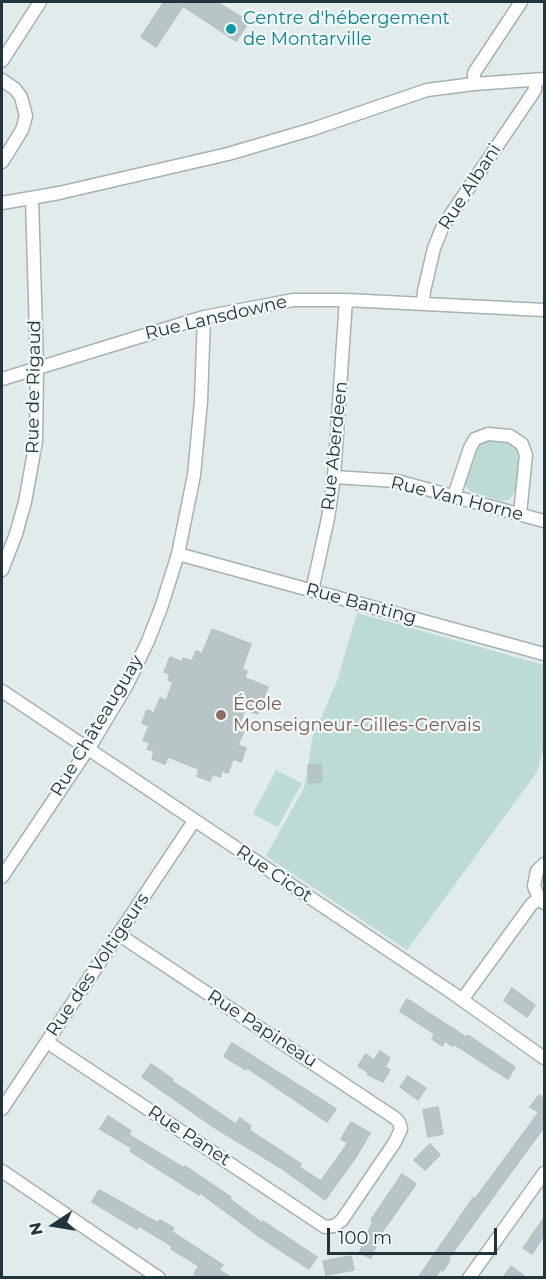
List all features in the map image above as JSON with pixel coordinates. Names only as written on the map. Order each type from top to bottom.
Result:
[{"type":"street","points":[[2,61],[40,2]]},
{"type":"street","points":[[474,84],[474,73],[521,2]]},
{"type":"street","points":[[2,203],[228,154],[313,129],[418,93],[474,84],[540,79]]},
{"type":"street","name":"Rue Albani","points":[[423,303],[434,248],[443,226],[540,79]]},
{"type":"street","points":[[2,80],[15,89],[21,97],[26,116],[22,130],[2,162]]},
{"type":"street","name":"Rue de Rigaud","points":[[2,570],[21,519],[32,468],[37,428],[38,368],[32,198]]},
{"type":"street","name":"Rue Lansdowne","points":[[2,379],[204,317],[293,300],[423,303],[544,310]]},
{"type":"street","name":"Rue Aberdeen","points":[[312,591],[328,518],[334,477],[346,300]]},
{"type":"street","name":"Rue Châteauguay","points":[[2,877],[88,749],[127,685],[157,617],[178,554],[189,508],[198,442],[204,317]]},
{"type":"street","points":[[454,496],[473,441],[478,436],[488,434],[510,436],[522,444],[526,455],[520,514]]},
{"type":"street","name":"Rue Van Horne","points":[[334,477],[397,481],[544,521]]},
{"type":"street","name":"Rue Banting","points":[[178,554],[544,654]]},
{"type":"street","name":"Rue Cicot","points":[[2,692],[462,1000],[544,1058]]},
{"type":"street","name":"Rue des Voltigeurs","points":[[2,1109],[194,821]]},
{"type":"street","points":[[462,1000],[531,905],[542,901],[534,886],[534,878],[544,864]]},
{"type":"street","name":"Rue Papineau","points":[[118,934],[398,1119],[401,1126],[400,1134],[342,1220],[331,1227]]},
{"type":"street","name":"Rue Panet","points":[[47,1042],[319,1224],[331,1227]]},
{"type":"street","points":[[2,1171],[159,1278]]},
{"type":"street","points":[[469,1278],[544,1173]]},
{"type":"green space","points":[[485,440],[509,443],[517,450],[519,463],[516,491],[509,500],[502,501],[471,492],[466,487],[465,477],[475,452],[479,444]]},
{"type":"green space","points":[[357,613],[544,665],[544,746],[537,772],[407,950],[266,856],[304,788],[313,736],[337,681]]},
{"type":"green space","points":[[276,770],[302,783],[278,827],[253,814]]},
{"type":"building","name":"Centre d'hébergement de Montarville","points":[[164,2],[217,2],[249,22],[236,41],[183,6],[156,47],[141,37]]},
{"type":"building","points":[[212,629],[251,644],[242,669],[247,671],[245,678],[268,687],[258,714],[245,709],[238,729],[244,731],[238,745],[246,748],[241,762],[233,759],[228,773],[222,771],[220,777],[213,774],[210,781],[197,776],[199,769],[168,757],[165,764],[152,759],[154,751],[147,749],[150,743],[143,740],[149,726],[142,723],[147,710],[154,713],[160,698],[166,701],[173,682],[168,680],[170,674],[164,672],[170,657],[182,662],[183,658],[192,661],[196,651],[202,654]]},
{"type":"building","points":[[321,764],[322,782],[309,783],[308,765]]},
{"type":"building","points":[[512,988],[535,1005],[527,1017],[504,1001]]},
{"type":"building","points":[[407,999],[466,1037],[468,1035],[515,1067],[508,1079],[454,1044],[453,1046],[445,1041],[442,1046],[432,1039],[435,1034],[400,1011]]},
{"type":"building","points":[[232,1043],[336,1109],[327,1122],[247,1068],[246,1070],[224,1056]]},
{"type":"building","points":[[380,1051],[390,1058],[385,1067],[390,1070],[383,1082],[367,1074],[368,1072],[358,1066],[366,1054],[374,1060]]},
{"type":"building","points":[[151,1064],[236,1124],[240,1118],[251,1126],[249,1130],[301,1164],[299,1167],[321,1181],[348,1143],[341,1139],[351,1122],[370,1133],[325,1200],[281,1168],[212,1126],[142,1077]]},
{"type":"building","points":[[408,1076],[426,1088],[418,1100],[400,1087]]},
{"type":"building","points":[[539,1095],[544,1099],[544,1127],[448,1259],[450,1260],[443,1271],[441,1269],[435,1278],[418,1278],[473,1198],[475,1199],[539,1112],[530,1107]]},
{"type":"building","points":[[438,1107],[443,1134],[428,1137],[423,1110]]},
{"type":"building","points":[[108,1116],[131,1131],[129,1135],[184,1168],[185,1166],[231,1197],[230,1199],[262,1223],[263,1221],[317,1257],[309,1269],[257,1235],[200,1193],[199,1195],[130,1151],[132,1148],[100,1129]]},
{"type":"building","points":[[430,1144],[440,1155],[425,1170],[414,1160]]},
{"type":"building","points":[[402,1174],[416,1184],[382,1232],[371,1258],[359,1253],[373,1221],[371,1220]]},
{"type":"building","points":[[99,1190],[158,1223],[160,1220],[174,1228],[172,1232],[223,1265],[219,1270],[232,1278],[199,1278],[194,1274],[199,1266],[171,1249],[172,1246],[139,1226],[137,1229],[92,1202]]},
{"type":"building","points":[[544,1218],[544,1235],[532,1254],[523,1248]]},
{"type":"building","points":[[351,1256],[354,1270],[326,1275],[323,1261]]},
{"type":"building","points":[[511,1266],[527,1278],[503,1278]]},
{"type":"place","name":"Centre d'hébergement de Montarville","points":[[231,29]]},
{"type":"place","name":"École Monseigneur-Gilles-Gervais","points":[[221,715]]}]
